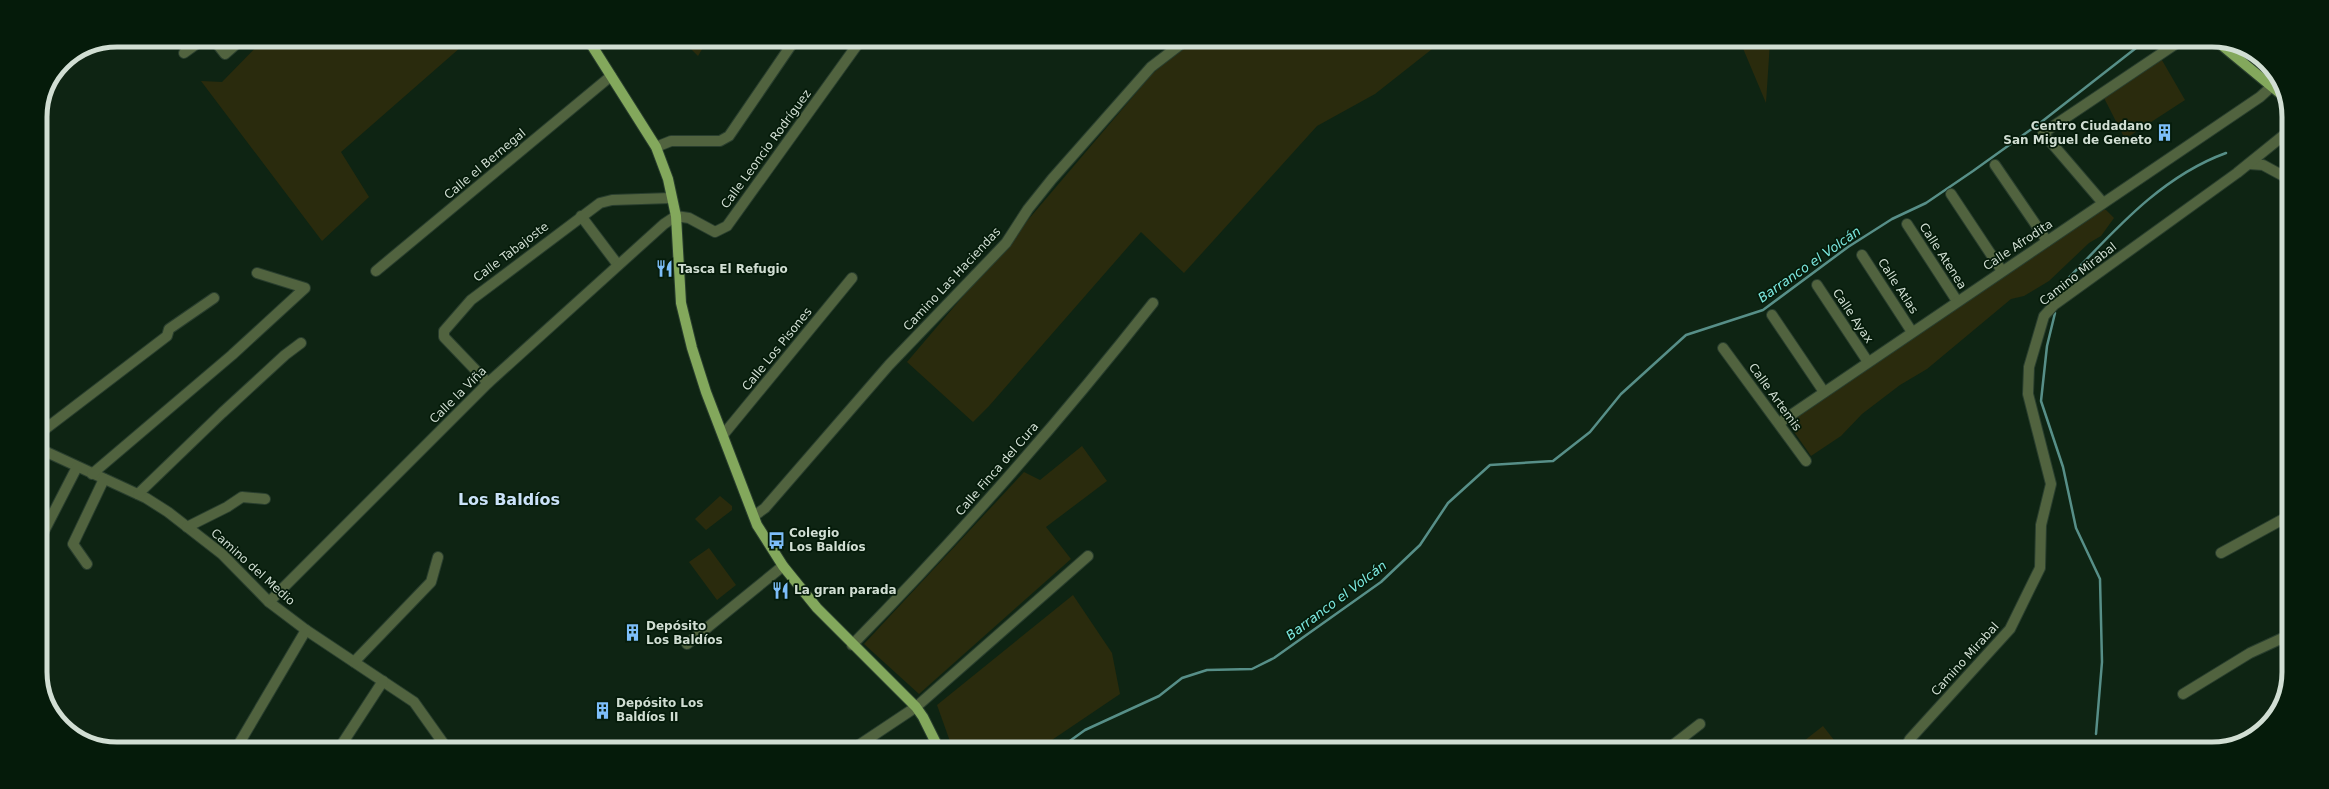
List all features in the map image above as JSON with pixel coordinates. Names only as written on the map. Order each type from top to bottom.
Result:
[{"type":"main road","points":[[593,47],[656,147],[668,179],[676,216],[681,303],[692,348],[754,516],[769,545],[817,608],[852,645],[916,707],[923,717],[936,742]]},
{"type":"main road","points":[[2225,48],[2277,91]]},
{"type":"street","points":[[184,53],[192,47]]},
{"type":"street","points":[[220,47],[225,54],[233,47]]},
{"type":"street","points":[[656,147],[676,141],[720,141],[729,136],[790,47]]},
{"type":"street","name":"Calle Leoncio Rodríguez","points":[[676,216],[689,218],[715,232],[727,226],[856,47]]},
{"type":"street","name":"Camino Las Haciendas","points":[[754,516],[765,508],[889,366],[1006,243],[1033,203],[1151,67],[1177,47]]},
{"type":"street","points":[[2103,203],[2043,133],[2171,47]]},
{"type":"street","name":"Calle el Bernegal","points":[[376,272],[611,76]]},
{"type":"street","name":"Calle Afrodita","points":[[1778,423],[2260,97],[2271,87]]},
{"type":"street","name":"Camino Mirabal","points":[[1908,742],[2010,629],[2040,568],[2041,524],[2051,484],[2028,394],[2029,367],[2044,316],[2054,305],[2249,164],[2282,137]]},
{"type":"street","points":[[2249,164],[2263,165],[2282,176]]},
{"type":"street","points":[[1995,165],[2047,241]]},
{"type":"street","points":[[1951,194],[2002,271]]},
{"type":"street","name":"Calle Tabajoste","points":[[488,383],[444,337],[444,331],[471,300],[600,203],[612,200],[671,198]]},
{"type":"street","points":[[581,216],[618,265]]},
{"type":"street","name":"Calle la Viña","points":[[269,602],[488,383],[618,265],[676,216]]},
{"type":"street","name":"Calle Atenea","points":[[1907,224],[1957,301]]},
{"type":"street","name":"Calle Atlas","points":[[1862,255],[1912,332]]},
{"type":"street","points":[[92,474],[232,355],[306,288],[257,273]]},
{"type":"street","name":"Calle Los Pisones","points":[[723,435],[852,278]]},
{"type":"street","name":"Calle Ayax","points":[[1817,285],[1868,362]]},
{"type":"street","points":[[47,428],[167,336],[169,329],[214,298]]},
{"type":"street","name":"Calle Finca del Cura","points":[[852,645],[975,514],[1106,363],[1153,303]]},
{"type":"street","points":[[1772,315],[1824,392]]},
{"type":"street","points":[[138,494],[222,413],[285,355],[301,343]]},
{"type":"street","name":"Calle Artemis","points":[[1723,348],[1806,461]]},
{"type":"street","name":"Camino del Medio","points":[[47,452],[138,494],[168,512],[222,554],[269,602],[306,630],[414,702],[442,742]]},
{"type":"street","points":[[47,525],[77,467]]},
{"type":"street","points":[[87,564],[73,544],[104,479]]},
{"type":"street","points":[[188,527],[227,507],[242,497],[265,499]]},
{"type":"street","points":[[2221,553],[2282,520]]},
{"type":"street","points":[[864,742],[916,707],[1088,556]]},
{"type":"street","points":[[354,662],[431,582],[438,557]]},
{"type":"street","points":[[687,644],[784,566]]},
{"type":"street","points":[[239,742],[306,630]]},
{"type":"street","points":[[2183,694],[2250,653],[2282,638]]},
{"type":"street","points":[[343,742],[383,680]]},
{"type":"street","points":[[1677,742],[1700,724]]},
{"type":"shaded area","points":[[256,47],[461,47],[341,152],[369,197],[322,241],[201,81],[222,82]]},
{"type":"shaded area","points":[[689,47],[703,47],[698,56]]},
{"type":"shaded area","points":[[1182,47],[1435,47],[1375,94],[1317,126],[1184,273],[1141,232],[989,406],[973,422],[907,362],[1153,73]]},
{"type":"shaded area","points":[[1742,47],[1770,47],[1766,103]]},
{"type":"shaded area","points":[[2159,55],[2185,100],[2125,139],[2103,96]]},
{"type":"shaded area","points":[[2103,209],[2114,218],[2101,236],[2089,243],[2049,281],[2024,296],[2011,299],[1927,369],[1900,385],[1862,414],[1841,436],[1811,456],[1790,426],[1789,421]]},
{"type":"shaded area","points":[[1082,446],[1107,481],[1046,527],[1071,559],[919,694],[864,644],[1024,472],[1040,480]]},
{"type":"shaded area","points":[[720,496],[732,506],[732,510],[706,530],[695,519]]},
{"type":"shaded area","points":[[709,548],[736,585],[717,600],[689,562]]},
{"type":"shaded area","points":[[1073,595],[1112,653],[1120,694],[1049,742],[950,742],[937,705]]},
{"type":"shaded area","points":[[1823,726],[1836,742],[1803,742]]},
{"type":"waterway","name":"Barranco el Volcán","points":[[1068,742],[1085,730],[1159,696],[1182,678],[1207,670],[1252,669],[1274,658],[1381,582],[1420,545],[1448,503],[1490,465],[1553,461],[1590,432],[1621,394],[1686,335],[1763,310],[1848,247],[1892,219],[1926,203],[1973,171],[2040,123],[2136,48]]},
{"type":"waterway","points":[[2059,288],[2116,229],[2156,193],[2178,177],[2201,164],[2226,153]]},
{"type":"waterway","points":[[2055,313],[2047,346],[2041,401],[2063,467],[2076,528],[2100,579],[2102,662],[2096,734]]},
{"type":"place","name":"Centro Ciudadano San Miguel de Geneto","points":[[2165,133]]},
{"type":"place","name":"Tasca El Refugio","points":[[665,269]]},
{"type":"place","name":"Colegio Los Baldíos","points":[[776,540]]},
{"type":"place","name":"La gran parada","points":[[781,590]]},
{"type":"place","name":"Depósito Los Baldíos","points":[[633,633]]},
{"type":"place","name":"Depósito Los Baldíos II","points":[[603,710]]},
{"type":"district","name":"Los Baldíos","points":[[509,499]]}]
